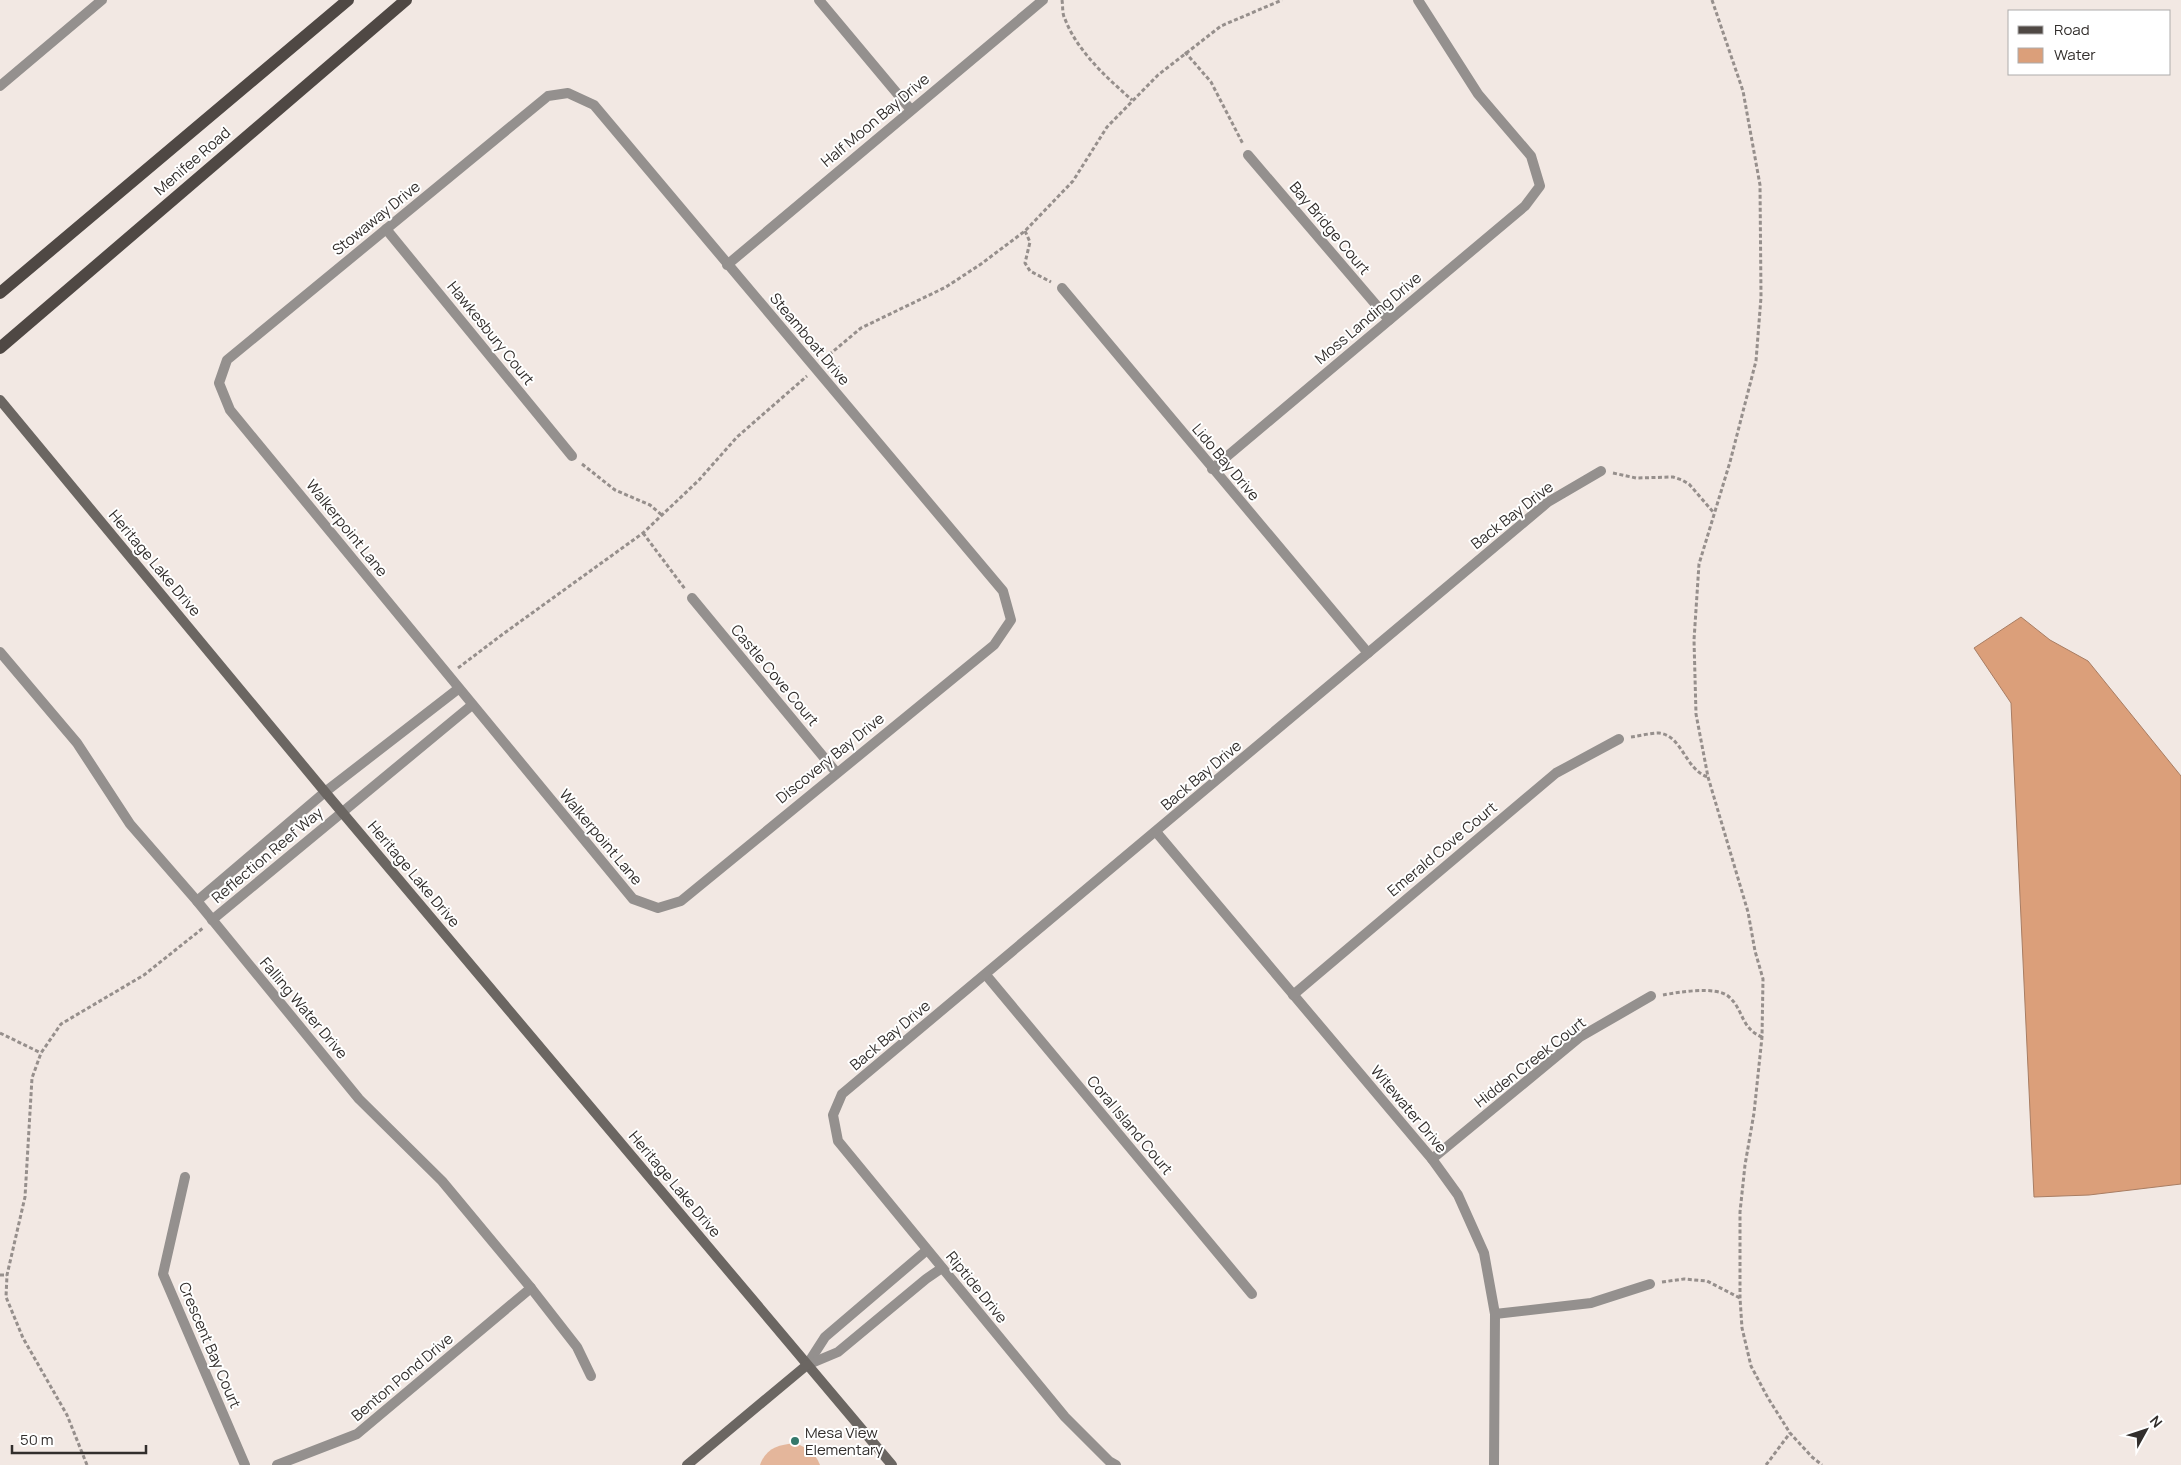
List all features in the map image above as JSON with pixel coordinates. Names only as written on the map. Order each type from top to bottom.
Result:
[{"type":"main road","name":"Menifee Road","points":[[0,293],[348,0]]},
{"type":"main road","name":"Menifee Road","points":[[0,348],[406,0]]},
{"type":"street","points":[[0,86],[102,0]]},
{"type":"street","points":[[819,0],[911,110]]},
{"type":"street","name":"Half Moon Bay Drive","points":[[727,265],[1043,0]]},
{"type":"street","name":"Moss Landing Drive","points":[[1212,469],[1525,206],[1540,186],[1531,156],[1478,94],[1418,0]]},
{"type":"street","name":"Stowaway Drive","points":[[219,383],[227,360],[548,96],[568,93]]},
{"type":"street","name":"Steamboat Drive","points":[[568,93],[594,105],[1003,591],[1011,620]]},
{"type":"street","name":"Bay Bridge Court","points":[[1248,155],[1389,320]]},
{"type":"street","name":"Hawkesbury Court","points":[[386,229],[572,456]]},
{"type":"street","name":"Lido Bay Drive","points":[[1062,288],[1368,654]]},
{"type":"street","name":"Walkerpoint Lane","points":[[219,383],[230,410],[633,899],[658,908]]},
{"type":"street","name":"Heritage Lake Drive","points":[[0,400],[342,812],[892,1465]]},
{"type":"street","name":"Back Bay Drive","points":[[833,1115],[842,1094],[1157,832],[1548,502],[1602,471]]},
{"type":"street","name":"Castle Cove Court","points":[[692,598],[836,772]]},
{"type":"street","name":"Discovery Bay Drive","points":[[658,908],[681,901],[994,644],[1011,620]]},
{"type":"street","name":"Falling Water Drive","points":[[0,652],[77,743],[130,824],[197,901],[359,1099],[442,1181],[531,1288],[577,1347],[591,1376]]},
{"type":"street","points":[[326,792],[458,689]]},
{"type":"street","points":[[342,812],[472,705]]},
{"type":"street","name":"Emerald Cove Court","points":[[1293,994],[1556,773],[1619,738]]},
{"type":"street","name":"Reflection Reef Way","points":[[197,901],[326,792]]},
{"type":"street","name":"Reflection Reef Way","points":[[212,920],[342,812]]},
{"type":"street","name":"Witewater Drive","points":[[1157,832],[1432,1159],[1458,1195],[1484,1253],[1495,1314],[1494,1465]]},
{"type":"street","name":"Coral Island Court","points":[[986,975],[1252,1294]]},
{"type":"street","name":"Hidden Creek Court","points":[[1432,1159],[1580,1037],[1651,996]]},
{"type":"street","name":"Riptide Drive","points":[[833,1115],[838,1141],[1065,1417],[1116,1465]]},
{"type":"street","name":"Crescent Bay Court","points":[[185,1177],[163,1274],[245,1465]]},
{"type":"street","points":[[807,1365],[825,1337],[927,1250]]},
{"type":"street","points":[[687,1465],[807,1365],[838,1352],[942,1268]]},
{"type":"street","points":[[1495,1314],[1591,1303],[1650,1284]]},
{"type":"street","name":"Benton Pond Drive","points":[[277,1465],[357,1434],[531,1288]]},
{"type":"path","points":[[1062,0],[1064,19],[1085,54],[1103,74],[1132,100]]},
{"type":"path","points":[[449,676],[502,634],[643,533],[663,516],[737,437],[861,328],[946,287],[1025,231],[1073,181],[1107,127],[1132,100],[1185,52],[1221,26],[1282,0]]},
{"type":"path","points":[[1712,0],[1743,91],[1760,184],[1761,297],[1756,360],[1699,564],[1694,640],[1696,714],[1708,777],[1748,912],[1755,951],[1763,979],[1762,1037],[1740,1212],[1742,1328],[1751,1366],[1768,1398],[1790,1433],[1822,1465]]},
{"type":"path","points":[[1185,52],[1211,82],[1248,155]]},
{"type":"path","points":[[1025,231],[1030,242],[1025,262],[1030,271],[1062,288]]},
{"type":"path","points":[[572,456],[615,490],[650,505],[663,516]]},
{"type":"path","points":[[1602,471],[1636,478],[1673,477],[1682,480],[1689,484],[1714,513]]},
{"type":"path","points":[[643,533],[692,598]]},
{"type":"path","points":[[1619,738],[1662,734],[1671,738],[1693,769],[1700,775],[1708,777]]},
{"type":"path","points":[[88,1465],[67,1415],[23,1338],[6,1297],[7,1275],[25,1197],[32,1078],[40,1053],[62,1024],[144,975],[212,920]]},
{"type":"path","points":[[1651,996],[1686,991],[1718,992],[1728,996],[1753,1033],[1762,1037]]},
{"type":"path","points":[[0,1032],[40,1053]]},
{"type":"path","points":[[0,1275],[7,1275]]},
{"type":"path","points":[[1650,1284],[1684,1279],[1707,1281],[1740,1298]]},
{"type":"path","points":[[1766,1465],[1790,1433]]},
{"type":"shaded area","points":[[795,1443],[810,1451],[820,1465],[760,1465],[773,1448]]},
{"type":"water","points":[[2021,617],[2050,640],[2088,661],[2181,776],[2181,1184],[2089,1195],[2034,1197],[2011,703],[1974,648]]},
{"type":"place","name":"Mesa View Elementary","points":[[795,1441]]}]
